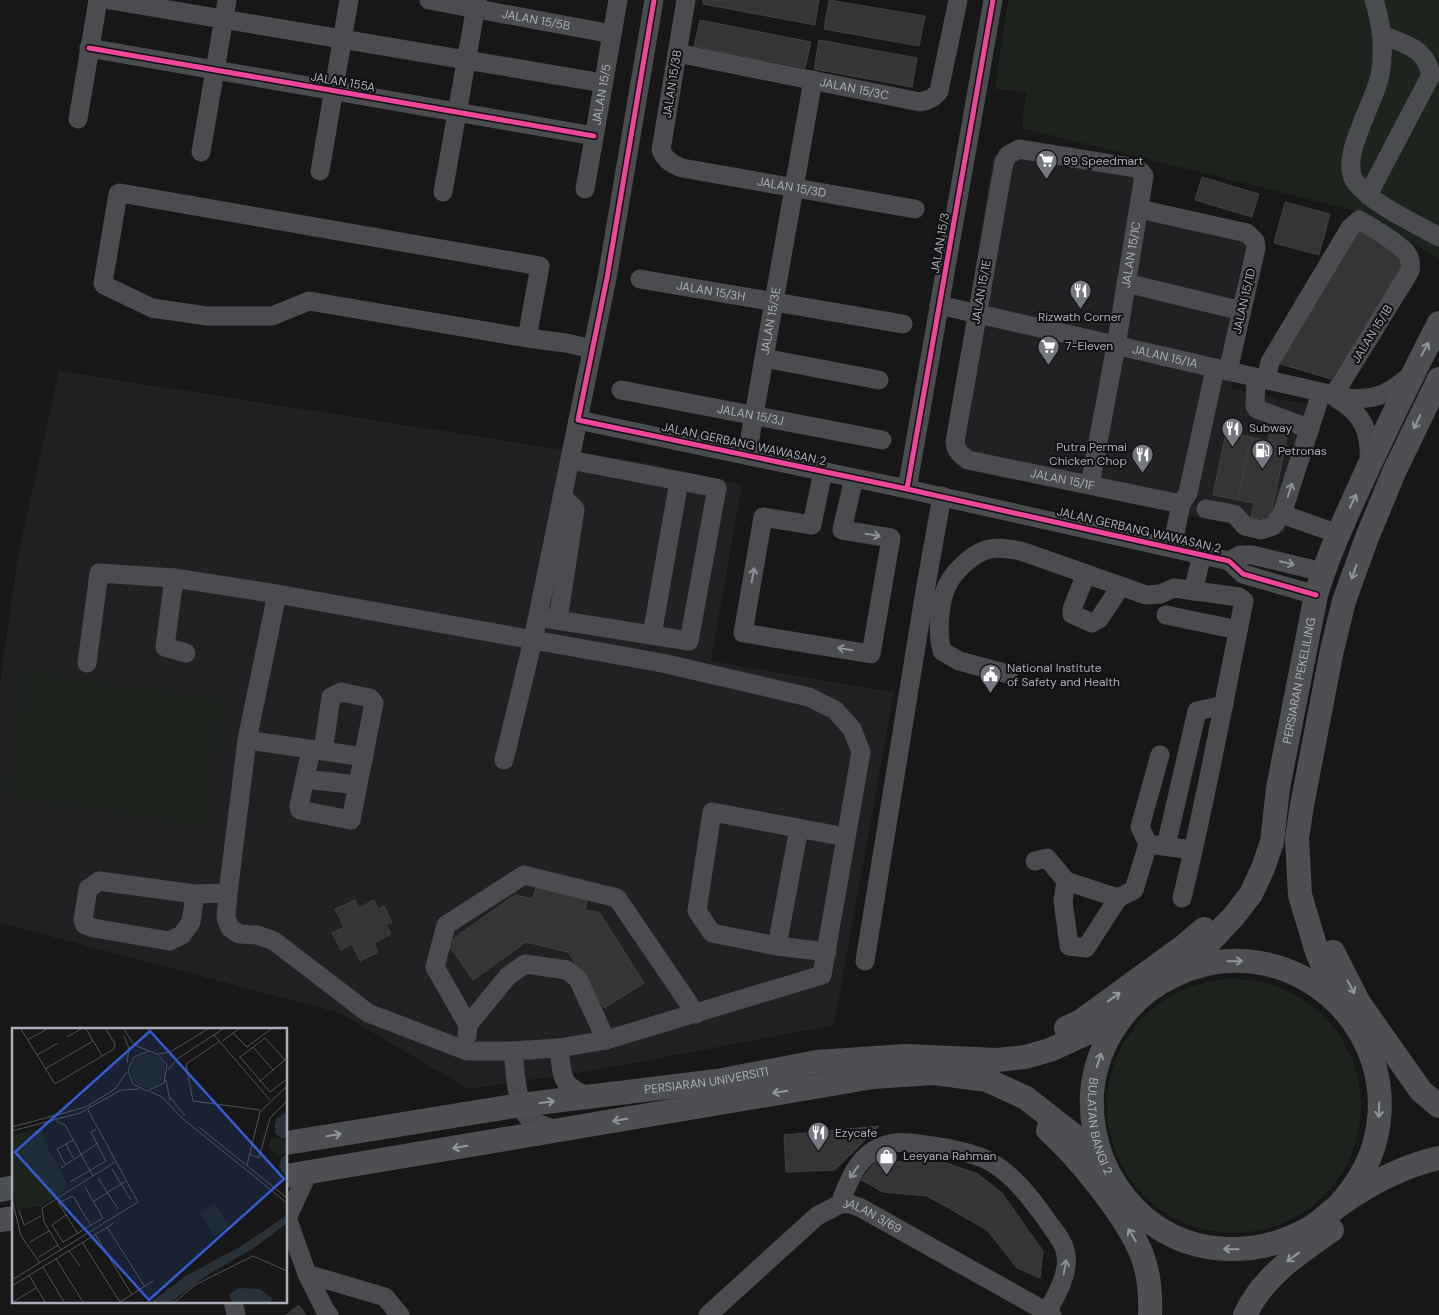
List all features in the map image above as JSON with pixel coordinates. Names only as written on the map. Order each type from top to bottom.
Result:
[{"type":"main road","name":"PERSIARAN PEKELILING","points":[[1182,972],[1224,927],[1251,894],[1263,868],[1272,842],[1278,788],[1316,596],[1323,572],[1368,468],[1439,323]]},
{"type":"main road","points":[[1340,1005],[1317,952],[1300,894],[1297,838],[1302,805],[1332,650],[1344,601],[1366,540],[1394,472],[1436,393]]},
{"type":"main road","points":[[1316,736],[1311,836],[1313,874],[1319,914],[1331,950],[1360,1003],[1422,1091],[1439,1106]]},
{"type":"main road","points":[[818,1062],[865,1050],[890,1046],[975,1050],[1005,1047],[1044,1038],[1081,1021],[1184,946],[1209,925],[1232,897],[1249,870],[1278,788]]},
{"type":"main road","name":"BULATAN BANGI 2","points":[[1238,961],[1266,964],[1293,972],[1318,986],[1340,1005],[1358,1027],[1370,1053],[1377,1076],[1380,1099],[1379,1123],[1374,1146],[1365,1168],[1338,1206],[1312,1227],[1283,1241],[1255,1248],[1219,1249],[1178,1238],[1159,1228],[1141,1215],[1124,1198],[1100,1156],[1094,1133],[1093,1084],[1099,1060],[1108,1037],[1134,1003],[1164,980],[1182,972],[1209,963],[1238,961]]},
{"type":"main road","name":"PERSIARAN UNIVERSITI","points":[[288,1143],[496,1109],[519,1095],[590,1097],[717,1081],[818,1062],[905,1056],[997,1060],[1025,1057],[1050,1050],[1122,1017]]},
{"type":"main road","points":[[1370,1053],[1414,1103],[1439,1123]]},
{"type":"main road","name":"PERSIARAN UNIVERSITI","points":[[297,1174],[559,1131],[812,1086],[872,1077],[934,1073],[987,1080],[1026,1098],[1100,1156]]},
{"type":"main road","points":[[812,1086],[920,1084],[970,1089],[1006,1101],[1039,1122],[1062,1143],[1109,1199],[1140,1248],[1147,1270],[1151,1297],[1150,1315]]},
{"type":"main road","points":[[1338,1206],[1398,1170],[1419,1162],[1439,1158]]},
{"type":"main road","points":[[1245,1315],[1249,1305],[1266,1282],[1286,1262],[1391,1187],[1418,1175],[1439,1170]]},
{"type":"main road","points":[[1141,1215],[1151,1237],[1163,1276],[1162,1315]]},
{"type":"main road","points":[[1235,1315],[1252,1276],[1283,1241]]},
{"type":"street","points":[[78,119],[98,0]]},
{"type":"street","points":[[110,0],[603,83]]},
{"type":"street","points":[[201,152],[227,0]]},
{"type":"street","points":[[320,171],[349,0]]},
{"type":"street","name":"JALAN 15/5B","points":[[429,0],[476,4],[612,34]]},
{"type":"street","name":"JALAN 15/5","points":[[585,189],[618,0]]},
{"type":"street","points":[[504,760],[538,617],[607,278],[654,0]]},
{"type":"street","name":"JALAN 15/3B","points":[[672,164],[664,157],[661,150],[686,0]]},
{"type":"street","name":"JALAN 15/3C","points":[[677,53],[920,102],[932,99],[939,90],[958,0]]},
{"type":"street","name":"JALAN 15/3","points":[[907,489],[993,0]]},
{"type":"street","points":[[1374,0],[1380,19],[1382,35],[1383,54],[1380,76],[1374,98],[1355,142],[1349,168],[1354,182],[1368,195],[1439,237]]},
{"type":"street","points":[[442,192],[476,4]]},
{"type":"street","points":[[1368,195],[1431,75],[1426,58],[1418,50],[1382,35]]},
{"type":"street","name":"JALAN 155A","points":[[89,48],[594,136]]},
{"type":"street","name":"JALAN 15/3E","points":[[748,454],[813,80]]},
{"type":"street","name":"JALAN 15/1E","points":[[955,442],[1004,162],[1008,155],[1019,149],[1136,168]]},
{"type":"street","name":"JALAN 15/3D","points":[[672,164],[682,168],[915,208]]},
{"type":"street","name":"JALAN 15/1C","points":[[1090,485],[1116,346],[1144,176],[1136,168]]},
{"type":"street","points":[[527,338],[540,266],[120,192],[118,194],[103,283],[152,308],[207,316],[272,316],[309,301],[527,338],[566,343],[592,349]]},
{"type":"street","name":"JALAN 15/1D","points":[[1139,209],[1248,232],[1255,241],[1256,248],[1242,311],[1221,370],[1188,493],[1181,504]]},
{"type":"street","name":"JALAN 15/1B","points":[[1261,379],[1350,228],[1359,220],[1407,253],[1412,263],[1410,271],[1327,395],[1310,429],[1282,514]]},
{"type":"street","name":"JALAN 15/3H","points":[[640,279],[902,324]]},
{"type":"street","points":[[1126,283],[1242,311]]},
{"type":"street","name":"JALAN 15/1A","points":[[939,304],[1327,395],[1360,399],[1380,396],[1398,386],[1412,375]]},
{"type":"street","points":[[764,358],[879,380]]},
{"type":"street","points":[[1261,379],[1255,406],[1257,409],[1310,429]]},
{"type":"street","name":"JALAN 15/3J","points":[[621,390],[882,440]]},
{"type":"street","name":"JALAN 15/1A","points":[[1327,395],[1349,406],[1362,421],[1369,440],[1368,468]]},
{"type":"street","name":"JALAN GERBANG WAWASAN 2","points":[[578,420],[942,496],[1229,561],[1243,574],[1316,596]]},
{"type":"street","name":"JALAN 15/1F","points":[[955,442],[960,455],[968,460],[1181,504]]},
{"type":"street","points":[[538,617],[689,641],[717,488],[570,460]]},
{"type":"street","points":[[812,525],[823,471]]},
{"type":"street","points":[[842,530],[854,478]]},
{"type":"street","points":[[652,635],[678,481]]},
{"type":"street","points":[[558,620],[575,509],[562,496]]},
{"type":"street","points":[[865,961],[942,496]]},
{"type":"street","points":[[1172,548],[1181,504]]},
{"type":"street","points":[[1206,509],[1234,514],[1245,526],[1261,530],[1273,526],[1282,514],[1338,534]]},
{"type":"street","points":[[763,517],[842,530],[891,538],[871,654],[743,633],[763,517]]},
{"type":"street","points":[[1252,555],[1261,530]]},
{"type":"street","points":[[1008,674],[959,661],[942,651],[940,641],[941,608],[948,584],[959,569],[984,551],[1002,548],[1021,551],[1146,595],[1160,594],[1174,588],[1239,597],[1244,602],[1224,705],[1182,898]]},
{"type":"street","points":[[1192,591],[1202,555]]},
{"type":"street","name":"JALAN GERBANG WAWASAN 2","points":[[1229,561],[1240,555],[1252,555],[1323,572]]},
{"type":"street","points":[[87,663],[99,573],[174,578],[277,594],[662,663],[808,697],[835,710],[852,729],[861,752],[822,975],[606,1040],[560,1048],[467,1051],[368,1013],[274,941],[257,936],[239,934],[230,928],[226,918],[228,893],[247,740],[277,594]]},
{"type":"street","points":[[1086,574],[1072,609],[1072,614],[1092,623],[1099,619],[1121,586]]},
{"type":"street","points":[[174,578],[165,648],[186,653]]},
{"type":"street","points":[[925,591],[944,596]]},
{"type":"street","points":[[1166,615],[1238,630]]},
{"type":"street","points":[[341,692],[370,698],[374,704],[351,820],[300,810],[299,806],[305,779],[317,751],[331,697],[341,692]]},
{"type":"street","points":[[1066,881],[1064,901],[1069,946],[1086,948],[1118,898],[1134,890],[1157,845],[1197,711],[1224,705]]},
{"type":"street","points":[[247,740],[364,757]]},
{"type":"street","points":[[1160,755],[1140,827],[1157,845],[1193,850]]},
{"type":"street","points":[[305,779],[358,785]]},
{"type":"street","points":[[826,952],[777,946],[712,933],[697,911],[712,812],[846,837]]},
{"type":"street","points":[[777,946],[799,828]]},
{"type":"street","points":[[1035,861],[1047,858],[1066,881],[1118,898]]},
{"type":"street","points":[[467,1051],[468,1025],[435,968],[446,925],[524,875],[617,898],[696,1014]]},
{"type":"street","points":[[195,894],[191,922],[182,935],[169,941],[94,928],[85,925],[83,920],[88,889],[99,881],[195,894],[228,893]]},
{"type":"street","points":[[468,1025],[508,976],[525,964],[567,970],[573,974],[578,979],[606,1040]]},
{"type":"street","points":[[560,1048],[565,1083],[574,1091],[590,1097]]},
{"type":"street","points":[[513,1051],[519,1095],[527,1116],[537,1123],[559,1131]]},
{"type":"street","points":[[840,1204],[848,1179],[870,1153],[883,1146],[897,1143],[948,1148],[990,1161],[1014,1179],[1034,1203],[1064,1246],[1067,1266],[1050,1314]]},
{"type":"street","points":[[288,1212],[297,1174]]},
{"type":"street","name":"JALAN 3/69","points":[[708,1315],[816,1216],[840,1204],[851,1204],[861,1208],[1050,1314]]},
{"type":"street","points":[[288,1222],[293,1250],[329,1315]]},
{"type":"street","points":[[308,1274],[385,1296],[400,1315]]},
{"type":"street","points":[[233,1302],[236,1315]]},
{"type":"shaded area","points":[[1008,0],[1439,0],[1439,258],[1352,210],[1022,128],[1026,92],[995,89]]},
{"type":"shaded area","points":[[1017,142],[1137,161],[1153,173],[1148,202],[1252,226],[1266,240],[1231,389],[1325,408],[1284,535],[961,469],[946,455],[993,156]]},
{"type":"shaded area","points":[[59,371],[648,463],[742,485],[711,661],[894,692],[834,1025],[597,1070],[468,1089],[340,1013],[0,923],[0,683],[18,555]]},
{"type":"shaded area","points":[[26,671],[223,700],[204,826],[6,796]]},
{"type":"shaded area","points":[[1234,979],[1259,982],[1282,989],[1294,994],[1324,1016],[1346,1046],[1351,1058],[1358,1081],[1361,1106],[1358,1131],[1351,1154],[1346,1166],[1324,1196],[1294,1218],[1282,1223],[1259,1230],[1234,1233],[1209,1230],[1186,1223],[1174,1218],[1144,1196],[1122,1166],[1117,1154],[1110,1131],[1107,1106],[1110,1081],[1117,1058],[1122,1046],[1144,1016],[1174,994],[1186,989],[1209,982]]},
{"type":"building","points":[[703,0],[819,0],[815,25],[703,4]]},
{"type":"building","points":[[829,0],[925,16],[919,46],[824,29]]},
{"type":"building","points":[[700,20],[811,42],[805,68],[694,46]]},
{"type":"building","points":[[819,40],[917,58],[912,87],[814,69]]},
{"type":"building","points":[[1202,177],[1259,194],[1252,217],[1195,200]]},
{"type":"building","points":[[1285,202],[1330,214],[1319,255],[1274,243]]},
{"type":"building","points":[[1359,229],[1406,259],[1331,379],[1274,362]]},
{"type":"building","name":"Petronas","points":[[1271,428],[1288,432],[1270,521],[1251,517],[1254,503],[1238,500],[1251,437],[1268,441]]},
{"type":"building","points":[[1226,432],[1251,437],[1238,500],[1213,495]]},
{"type":"building","points":[[536,887],[588,897],[585,910],[599,912],[644,983],[604,1008],[568,952],[526,942],[473,980],[447,943],[515,895],[533,899]]},
{"type":"building","points":[[355,900],[359,908],[374,900],[378,909],[384,906],[392,922],[386,925],[391,934],[374,943],[378,952],[360,961],[352,944],[341,950],[332,933],[344,927],[335,909]]},
{"type":"building","name":"Ezycafe","points":[[879,1126],[835,1170],[786,1172],[784,1135]]},
{"type":"building","points":[[876,1161],[946,1163],[978,1174],[1002,1193],[1043,1251],[1040,1278],[1017,1268],[987,1230],[927,1196],[883,1192],[861,1180]]},
{"type":"building","points":[[299,1305],[306,1315],[286,1315]]},
{"type":"cycle path","points":[[654,0],[607,278],[578,420],[907,489],[1229,561],[1243,574],[1316,595]]},
{"type":"cycle path","points":[[907,489],[993,0]]},
{"type":"cycle path","points":[[89,48],[594,136]]},
{"type":"place","name":"99 Speedmart","points":[[1047,180]]},
{"type":"place","name":"Rizwath Corner","points":[[1080,309]]},
{"type":"place","name":"7-Eleven","points":[[1049,365]]},
{"type":"place","name":"Subway","points":[[1233,447]]},
{"type":"place","name":"Petronas","points":[[1262,470]]},
{"type":"place","name":"Putra Permai Chicken Chop","points":[[1143,473]]},
{"type":"place","name":"National Institute of Safety and Health","points":[[991,694]]},
{"type":"place","name":"Ezycafe","points":[[819,1152]]},
{"type":"place","name":"Leeyana Rahman","points":[[887,1175]]}]
